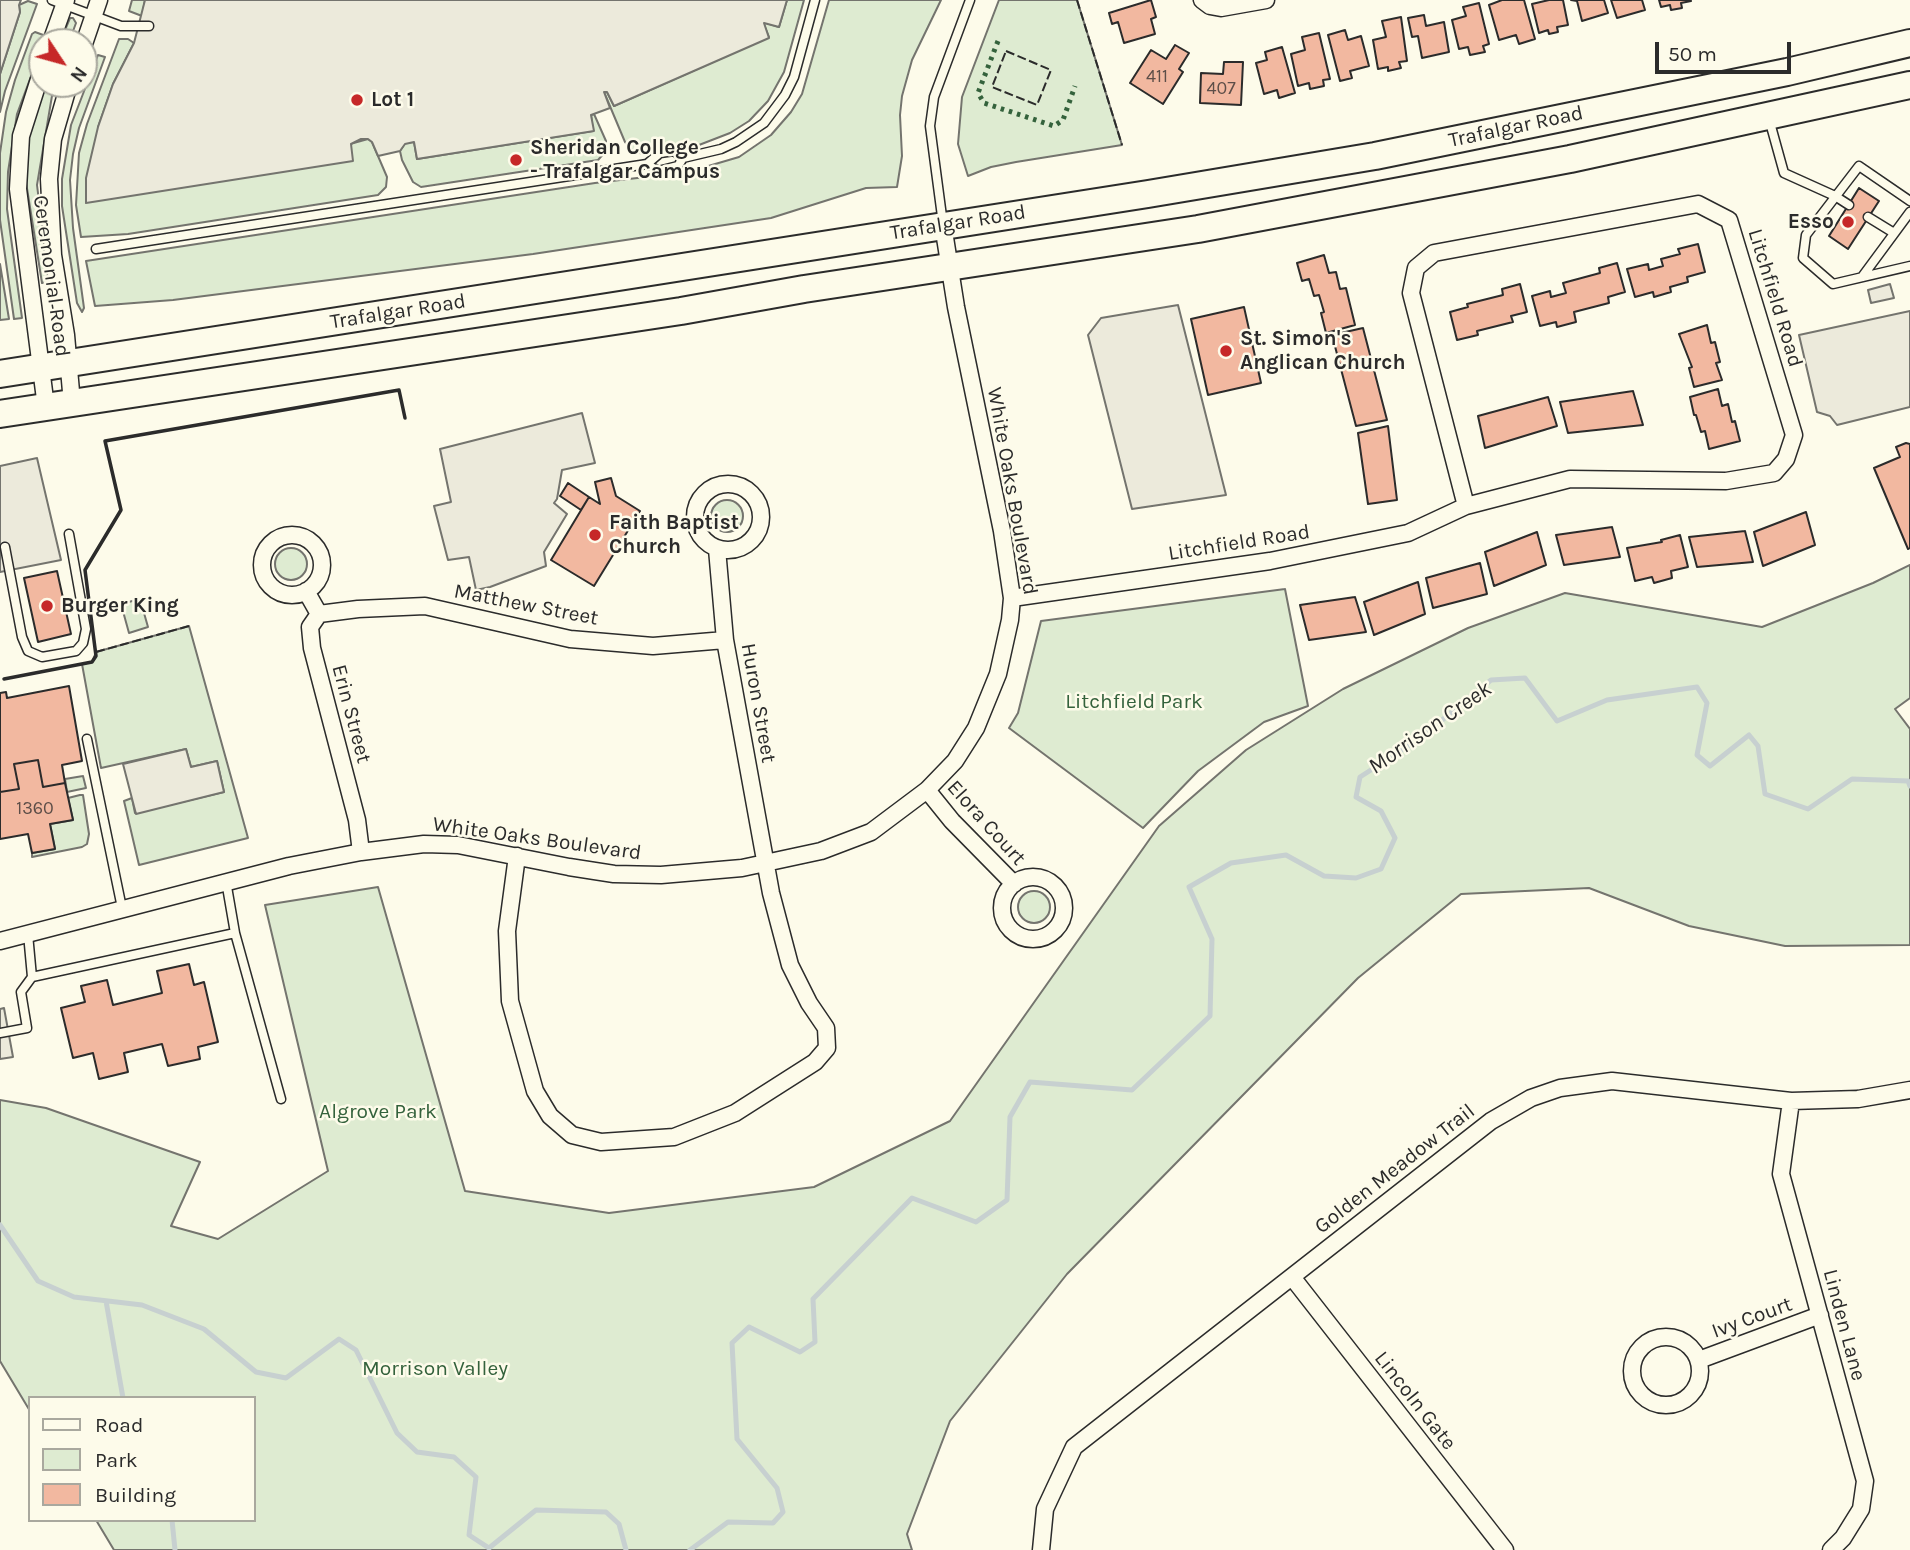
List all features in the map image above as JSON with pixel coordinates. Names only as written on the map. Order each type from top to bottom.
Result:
[{"type":"main road","name":"Trafalgar Road","points":[[0,374],[1375,156],[1787,72],[1910,43]]},
{"type":"main road","name":"Trafalgar Road","points":[[0,414],[681,312],[817,287],[1224,224],[1570,159],[1910,85]]},
{"type":"street","points":[[90,28],[99,0]]},
{"type":"street","points":[[1202,0],[1210,6],[1220,8],[1266,0]]},
{"type":"street","points":[[54,28],[61,1]]},
{"type":"street","name":"Ceremonial Road","points":[[33,98],[21,136],[18,189],[42,367],[59,405]]},
{"type":"street","name":"Ceremonial Road","points":[[59,405],[68,363],[53,255],[49,178],[53,139],[65,98]]},
{"type":"street","name":"Litchfield Road","points":[[1013,598],[1270,561],[1408,533],[1466,506],[1570,479],[1726,481],[1774,473],[1786,459],[1794,435],[1729,220],[1698,204],[1434,253],[1416,268],[1411,293],[1466,506]]},
{"type":"street","name":"White Oaks Boulevard","points":[[0,941],[226,881],[361,852],[424,844],[458,845],[614,874],[702,873],[767,863],[821,851],[871,832],[927,790],[955,761],[976,728],[998,674],[1013,598],[943,225]]},
{"type":"street","points":[[721,484],[743,487],[752,493],[758,502],[761,524],[749,543],[739,549],[717,549],[708,544],[695,526],[697,504],[711,488],[721,484]]},
{"type":"street","name":"Huron Street","points":[[517,856],[507,931],[510,1001],[535,1091],[551,1116],[572,1135],[601,1142],[674,1137],[735,1113],[815,1062],[827,1048],[826,1028],[809,1003],[790,965],[771,893],[725,640],[717,549]]},
{"type":"street","points":[[306,591],[319,614]]},
{"type":"street","name":"Matthew Street","points":[[319,614],[425,606],[570,639],[653,646],[725,640]]},
{"type":"street","name":"Erin Street","points":[[319,614],[310,627],[312,648],[357,820],[361,852]]},
{"type":"street","name":"Elora Court","points":[[927,790],[952,821],[1014,884]]},
{"type":"street","name":"Golden Meadow Trail","points":[[1041,1550],[1045,1509],[1074,1447],[1491,1121],[1531,1098],[1560,1088],[1612,1081],[1791,1101],[1858,1099],[1910,1090]]},
{"type":"street","name":"Linden Lane","points":[[1791,1101],[1781,1174],[1865,1481],[1861,1509],[1843,1538],[1831,1550]]},
{"type":"street","name":"Lincoln Gate","points":[[1292,1277],[1505,1550]]},
{"type":"street","name":"Ivy Court","points":[[1699,1360],[1820,1315]]},
{"type":"street","name":"Ivy Court","points":[[1664,1336],[1688,1344],[1699,1360],[1699,1383],[1690,1396],[1670,1406],[1647,1400],[1633,1381],[1634,1358],[1648,1342],[1664,1336]]},
{"type":"lane","points":[[648,164],[658,171],[678,166],[683,158],[721,149],[764,123],[774,112],[794,78],[815,0]]},
{"type":"lane","points":[[943,225],[930,126],[934,97],[970,0]]},
{"type":"lane","points":[[61,1],[121,26],[149,26]]},
{"type":"lane","points":[[1768,116],[1784,173],[1849,205]]},
{"type":"lane","points":[[96,249],[648,164],[660,153],[674,151],[683,158]]},
{"type":"lane","points":[[1910,201],[1859,166],[1805,235],[1803,258],[1833,284],[1910,266]]},
{"type":"lane","points":[[1861,278],[1910,212]]},
{"type":"lane","points":[[1868,217],[1894,233]]},
{"type":"lane","points":[[5,547],[22,637],[28,651],[42,657],[76,651],[83,643],[86,629],[69,534]]},
{"type":"lane","points":[[88,739],[122,908]]},
{"type":"lane","points":[[226,881],[235,933],[281,1099]]},
{"type":"lane","points":[[0,1033],[27,1028],[21,992],[32,978],[235,933]]},
{"type":"lane","points":[[28,934],[32,978]]},
{"type":"green space","points":[[132,0],[145,0],[142,16],[129,11]]},
{"type":"green space","points":[[787,0],[804,0],[784,72],[768,101],[749,121],[730,133],[699,145],[645,154],[634,152],[625,142],[604,92],[607,92],[614,106],[769,37],[763,22],[779,27]]},
{"type":"green space","points":[[829,0],[941,0],[912,60],[902,96],[902,156],[897,187],[866,188],[771,218],[533,254],[173,300],[95,306],[86,261],[595,183],[688,172],[739,157],[771,135],[802,94]]},
{"type":"green space","points":[[999,0],[1077,0],[1122,145],[991,167],[968,176],[958,144],[962,97]]},
{"type":"green space","points":[[28,1],[37,4],[0,112],[0,74],[20,12],[19,5]]},
{"type":"green space","points":[[70,18],[73,18],[76,23],[74,28],[66,28]]},
{"type":"green space","points":[[119,39],[128,39],[134,43],[113,84],[98,127],[352,161],[350,144],[368,139],[372,142],[387,177],[386,187],[378,195],[128,234],[81,237],[76,205],[79,153]]},
{"type":"green space","points":[[28,45],[28,84],[17,114],[8,172],[7,209],[22,318],[14,319],[0,220],[0,153],[6,112]]},
{"type":"green space","points":[[98,55],[105,57],[98,76]]},
{"type":"green space","points":[[40,98],[52,98],[37,185],[49,282],[42,283],[26,182],[28,140]]},
{"type":"green space","points":[[81,98],[90,98],[79,128],[70,180],[73,228],[84,308],[82,312],[77,303],[62,206],[62,179],[71,125]]},
{"type":"green space","points":[[594,114],[606,141],[606,151],[598,160],[421,187],[413,182],[400,151],[405,143],[414,142],[417,159],[593,131],[591,115]]},
{"type":"green space","points":[[0,264],[9,319],[0,320]]},
{"type":"green space","points":[[727,500],[738,505],[743,516],[738,527],[727,532],[716,527],[711,516],[716,505]]},
{"type":"green space","points":[[291,548],[302,553],[307,564],[302,575],[291,580],[280,575],[275,564],[280,553]]},
{"type":"green space","name":"Morrison Valley","points":[[1910,565],[1910,698],[1895,709],[1910,729],[1910,945],[1785,946],[1689,926],[1589,888],[1461,894],[1358,978],[1067,1274],[950,1421],[907,1534],[912,1550],[114,1550],[97,1522],[256,1522],[256,1396],[28,1396],[28,1408],[0,1361],[0,1100],[46,1108],[200,1162],[171,1226],[218,1239],[328,1171],[265,905],[378,887],[465,1191],[609,1213],[814,1187],[950,1121],[1159,826],[1246,750],[1343,689],[1468,628],[1565,593],[1762,627],[1873,583]]},
{"type":"green space","name":"Litchfield Park","points":[[1285,589],[1308,706],[1264,722],[1198,771],[1143,828],[1009,728],[1018,713],[1041,621]]},
{"type":"green space","points":[[140,599],[148,627],[129,633],[121,604]]},
{"type":"green space","points":[[189,626],[248,838],[139,865],[124,801],[132,798],[135,813],[224,792],[217,761],[191,767],[186,749],[101,768],[82,664],[92,662],[96,652]]},
{"type":"green space","points":[[83,776],[86,788],[67,792],[65,779]]},
{"type":"green space","points":[[83,795],[89,834],[87,844],[32,857],[32,853],[55,849],[50,824],[73,820],[68,798]]},
{"type":"green space","points":[[1034,891],[1045,896],[1050,907],[1045,918],[1034,923],[1023,918],[1018,907],[1023,896]]},
{"type":"shaded area","points":[[0,0],[21,0],[20,12],[0,74]]},
{"type":"shaded area","name":"Lot 1","points":[[145,0],[787,0],[779,27],[764,23],[769,38],[614,106],[607,92],[604,92],[610,108],[591,115],[594,131],[417,159],[414,142],[405,144],[400,151],[378,156],[372,142],[361,139],[351,144],[353,161],[86,203],[86,178],[98,127],[113,84],[134,43]]},
{"type":"shaded area","points":[[1890,284],[1894,298],[1871,303],[1868,290]]},
{"type":"shaded area","points":[[1178,305],[1226,495],[1132,509],[1088,335],[1101,318]]},
{"type":"shaded area","points":[[1910,311],[1910,407],[1837,425],[1830,416],[1817,412],[1799,335]]},
{"type":"shaded area","points":[[582,413],[595,463],[562,470],[554,503],[567,514],[544,552],[546,566],[476,590],[469,557],[448,560],[434,506],[451,502],[440,449]]},
{"type":"shaded area","points":[[37,458],[61,560],[0,572],[0,466]]},
{"type":"shaded area","points":[[186,749],[191,767],[217,761],[224,792],[136,814],[123,764]]},
{"type":"shaded area","points":[[4,1008],[13,1057],[0,1059],[0,1009]]},
{"type":"building","points":[[1151,0],[1156,17],[1151,19],[1155,34],[1124,43],[1118,22],[1112,24],[1109,13]]},
{"type":"building","points":[[1502,0],[1524,0],[1535,39],[1519,44],[1516,35],[1499,40],[1489,5]]},
{"type":"building","points":[[1563,0],[1568,25],[1557,27],[1558,32],[1549,34],[1548,30],[1539,33],[1532,4]]},
{"type":"building","points":[[1571,0],[1604,0],[1608,13],[1582,21],[1577,1]]},
{"type":"building","points":[[1611,0],[1642,0],[1645,10],[1617,18]]},
{"type":"building","points":[[1659,0],[1691,1],[1681,3],[1682,8],[1671,10],[1670,5],[1661,7]]},
{"type":"building","points":[[1479,3],[1489,44],[1483,46],[1485,52],[1470,55],[1468,47],[1459,49],[1452,20],[1466,16],[1463,7]]},
{"type":"building","points":[[1424,15],[1426,26],[1444,22],[1449,52],[1422,58],[1418,36],[1412,37],[1408,18]]},
{"type":"building","points":[[1401,17],[1407,61],[1399,62],[1401,68],[1388,71],[1388,67],[1378,69],[1373,40],[1386,37],[1382,21]]},
{"type":"building","points":[[1345,30],[1348,40],[1361,36],[1369,66],[1350,71],[1352,78],[1340,81],[1328,35]]},
{"type":"building","points":[[1319,33],[1330,79],[1323,80],[1324,86],[1310,89],[1309,83],[1298,86],[1291,54],[1305,50],[1302,37]]},
{"type":"building","points":[[1175,45],[1189,53],[1179,69],[1183,72],[1163,104],[1130,83],[1151,50],[1166,59]]},
{"type":"building","points":[[1282,47],[1295,93],[1279,98],[1277,90],[1264,94],[1256,63],[1267,60],[1265,52]]},
{"type":"building","points":[[1224,62],[1243,62],[1241,105],[1200,103],[1201,73],[1223,74]]},
{"type":"building","points":[[1859,188],[1879,201],[1848,249],[1829,236]]},
{"type":"building","points":[[1698,244],[1705,272],[1687,277],[1688,282],[1670,287],[1671,292],[1654,297],[1653,292],[1635,297],[1627,269],[1648,264],[1649,270],[1663,266],[1661,259],[1680,254],[1678,249]]},
{"type":"building","points":[[1324,255],[1329,273],[1336,272],[1340,289],[1346,288],[1355,325],[1326,333],[1319,295],[1314,296],[1309,279],[1302,281],[1297,263]]},
{"type":"building","points":[[1617,263],[1625,292],[1608,297],[1609,303],[1574,312],[1576,322],[1557,327],[1556,322],[1540,326],[1532,296],[1550,291],[1551,297],[1566,293],[1563,283],[1600,273],[1599,268]]},
{"type":"building","points":[[1520,284],[1527,312],[1511,316],[1513,322],[1477,331],[1478,335],[1457,340],[1450,312],[1468,307],[1467,304],[1503,295],[1502,289]]},
{"type":"building","name":"St. Simon's Anglican Church","points":[[1244,307],[1261,383],[1208,395],[1191,319]]},
{"type":"building","points":[[1707,325],[1711,343],[1715,342],[1720,362],[1716,363],[1722,380],[1694,387],[1689,368],[1692,367],[1679,334]]},
{"type":"building","points":[[1363,328],[1387,420],[1356,426],[1332,335]]},
{"type":"building","points":[[1718,389],[1722,406],[1728,404],[1740,441],[1709,449],[1705,431],[1701,432],[1694,415],[1690,397]]},
{"type":"building","points":[[1633,391],[1643,425],[1568,433],[1560,402]]},
{"type":"building","points":[[1548,397],[1557,426],[1485,448],[1478,416]]},
{"type":"building","points":[[1388,426],[1397,500],[1368,504],[1358,433]]},
{"type":"building","points":[[1910,444],[1908,549],[1874,468],[1900,457],[1896,447]]},
{"type":"building","name":"Faith Baptist Church","points":[[611,478],[616,496],[640,511],[594,586],[551,560],[589,497],[600,504],[595,482]]},
{"type":"building","points":[[568,483],[589,497],[581,510],[560,496]]},
{"type":"building","points":[[1806,512],[1815,545],[1763,566],[1754,532]]},
{"type":"building","points":[[1612,527],[1620,557],[1564,565],[1556,535]]},
{"type":"building","points":[[1745,531],[1753,562],[1697,567],[1689,537]]},
{"type":"building","points":[[1537,532],[1546,565],[1494,586],[1485,552]]},
{"type":"building","points":[[1680,535],[1688,567],[1671,571],[1672,578],[1654,583],[1652,577],[1635,581],[1627,548],[1662,542],[1661,540]]},
{"type":"building","points":[[1480,563],[1487,594],[1433,608],[1426,578]]},
{"type":"building","name":"Burger King","points":[[57,571],[71,634],[38,642],[24,578]]},
{"type":"building","points":[[1418,582],[1425,614],[1374,635],[1364,602]]},
{"type":"building","points":[[1355,597],[1366,632],[1309,640],[1300,605]]},
{"type":"building","points":[[69,686],[82,761],[62,765],[65,783],[43,787],[38,760],[14,764],[19,789],[0,792],[0,693],[6,692],[7,698]]},
{"type":"building","points":[[38,760],[43,787],[65,783],[73,820],[50,824],[55,849],[32,853],[28,834],[0,839],[0,792],[19,789],[14,764]]},
{"type":"building","points":[[189,964],[194,985],[204,982],[218,1042],[198,1047],[200,1059],[168,1066],[162,1044],[124,1053],[128,1072],[99,1079],[93,1053],[73,1058],[61,1008],[85,1002],[81,986],[107,980],[113,1005],[162,993],[157,971]]},
{"type":"waterway","name":"Morrison Creek","points":[[690,1550],[728,1522],[773,1523],[783,1512],[777,1488],[737,1439],[732,1343],[749,1327],[800,1352],[815,1342],[813,1299],[912,1198],[976,1222],[1007,1200],[1010,1117],[1030,1082],[1132,1090],[1210,1016],[1212,939],[1189,887],[1231,863],[1286,855],[1324,876],[1356,878],[1381,869],[1395,838],[1381,811],[1356,797],[1360,777],[1419,739],[1491,680],[1525,678],[1557,721],[1607,700],[1697,687],[1707,703],[1697,755],[1710,766],[1749,735],[1758,746],[1765,794],[1808,809],[1852,779],[1908,781],[1910,786]]},
{"type":"waterway","name":"Morrison Creek","points":[[0,1225],[38,1281],[74,1297],[142,1305],[204,1329],[256,1372],[286,1378],[339,1339],[356,1350],[397,1433],[417,1452],[454,1457],[476,1477],[469,1535],[489,1548],[536,1510],[606,1512],[619,1524],[626,1550]]},
{"type":"waterway","points":[[106,1301],[123,1396]]},
{"type":"waterway","points":[[172,1522],[175,1550]]},
{"type":"hedge","points":[[998,41],[978,93],[984,103],[1054,126],[1063,120],[1075,86]]},
{"type":"fence","points":[[1077,0],[1122,145]]},
{"type":"fence","points":[[1006,51],[1051,70],[1037,105],[992,87],[1006,51]]},
{"type":"fence","points":[[96,652],[189,626]]},
{"type":"wall","points":[[4,679],[92,662],[96,656],[85,570],[121,510],[105,441],[399,390],[405,418]]},
{"type":"place","name":"Lot 1","points":[[357,100]]},
{"type":"place","name":"Sheridan College - Trafalgar Campus","points":[[516,160]]},
{"type":"place","name":"Esso","points":[[1848,222]]},
{"type":"place","name":"St. Simon's Anglican Church","points":[[1226,351]]},
{"type":"place","name":"Faith Baptist Church","points":[[595,535]]},
{"type":"place","name":"Burger King","points":[[47,606]]},
{"type":"park label","name":"Algrove Park","points":[[378,1112]]}]
